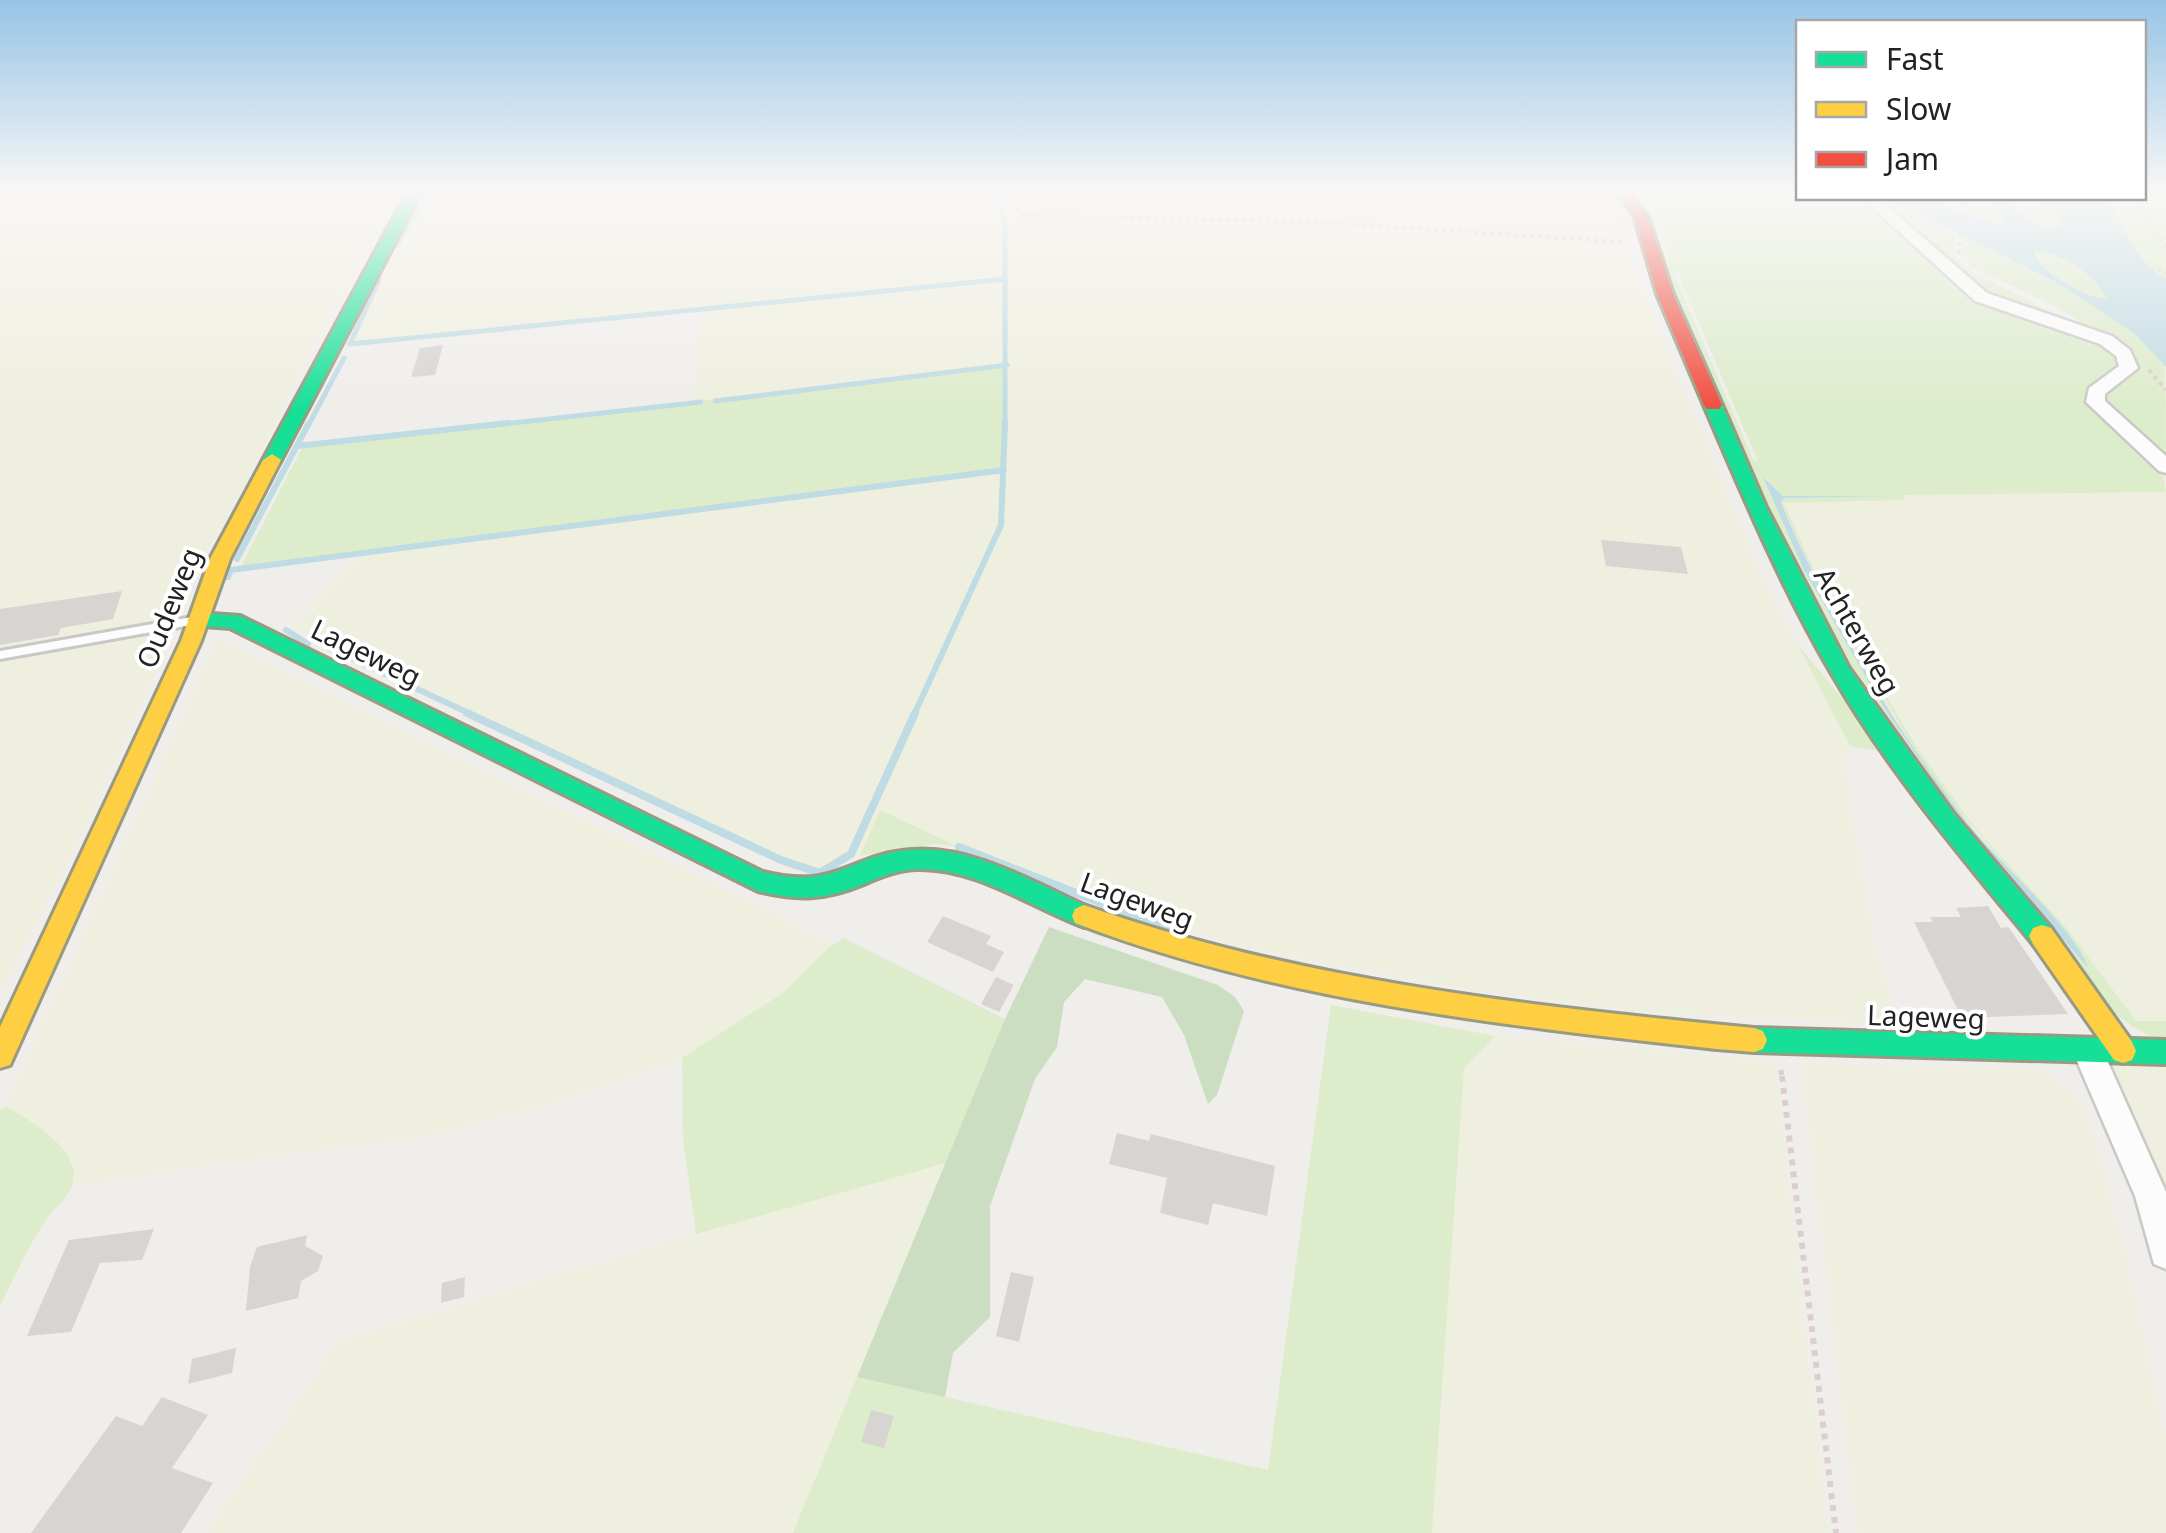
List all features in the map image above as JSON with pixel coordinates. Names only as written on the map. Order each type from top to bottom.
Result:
[{"type":"street","name":"Oudeweg","points":[[0,1056],[198,620],[220,559],[376,265]]},
{"type":"street","name":"Achterweg","points":[[1657,265],[1672,310],[1757,506],[1841,672],[1946,821],[2029,918],[2123,1051]]},
{"type":"street","points":[[1944,265],[1981,297],[2113,345],[2130,368],[2096,392],[2095,402],[2166,468]]},
{"type":"street","name":"Lageweg","points":[[198,620],[232,621],[758,881],[794,890],[824,888],[899,862],[948,861],[1131,935],[1263,972],[1613,1026],[1778,1042],[2166,1052]]},
{"type":"street","points":[[2088,1052],[2151,1196],[2166,1252]]},
{"type":"lane","points":[[0,655],[198,620]]},
{"type":"path","points":[[2149,269],[2166,272]]},
{"type":"path","points":[[1778,1042],[1836,1533]]},
{"type":"green space","points":[[0,265],[85,265],[0,276]]},
{"type":"green space","points":[[85,265],[358,265],[241,493],[190,575],[169,643],[83,830],[0,994],[0,277]]},
{"type":"green space","points":[[388,265],[1631,265],[1759,571],[1850,746],[1845,758],[1849,804],[1874,942],[1898,1025],[1647,1012],[1478,991],[1227,944],[976,849],[959,847],[881,811],[860,856],[822,873],[792,869],[293,627],[363,554],[1003,470],[1007,366],[694,403],[700,307],[347,342]]},
{"type":"green space","points":[[1669,265],[1941,265],[1978,297],[2099,340],[2122,359],[2121,370],[2093,388],[2089,399],[2161,467],[2166,492],[1902,495],[1905,500],[1784,503],[1822,588],[1918,749],[1977,830],[2064,925],[2136,1021],[2166,1021],[2166,1042],[2123,1020],[2090,989],[1932,793],[1864,699],[1818,621],[1772,529],[1669,294]],"holes":[[[1674,273],[1758,461],[1753,460]],[[1764,477],[1783,496],[1891,496],[1784,498],[1781,503],[1821,590],[1910,742],[1948,799],[2047,911],[2088,968],[1966,827],[1918,761],[1821,601]]]},
{"type":"green space","points":[[1946,265],[1963,265],[2086,330],[1977,292]]},
{"type":"green space","points":[[2022,265],[2102,308],[2150,346],[2164,364],[2166,463],[2105,409],[2104,391],[2131,375],[2135,365],[2109,339],[2060,309],[1970,266]]},
{"type":"green space","points":[[2043,265],[2076,266],[2107,298],[2088,295]]},
{"type":"green space","points":[[2147,265],[2166,265],[2166,279]]},
{"type":"green space","points":[[1007,365],[1003,470],[239,570],[302,448]]},
{"type":"green space","points":[[2166,492],[2166,1021],[2136,1021],[2064,925],[1977,830],[1918,749],[1822,588],[1784,502],[1904,500],[1901,495]]},
{"type":"green space","points":[[218,639],[831,944],[783,993],[682,1058],[551,1103],[430,1136],[71,1187],[73,1175],[53,1136],[6,1106]]},
{"type":"green space","points":[[1798,645],[1887,752],[1850,746]]},
{"type":"green space","points":[[880,810],[959,847],[934,844],[860,856]]},
{"type":"green space","points":[[1049,927],[1218,985],[1235,997],[1244,1011],[1217,1095],[1208,1104],[1184,1035],[1162,997],[1085,979],[1064,1002],[1057,1047],[1035,1079],[990,1206],[990,1317],[953,1353],[945,1397],[857,1377],[1005,1019]]},
{"type":"green space","points":[[844,938],[1005,1019],[946,1163],[696,1234],[683,1138],[682,1058],[783,993],[828,948]]},
{"type":"green space","points":[[1331,1005],[1495,1036],[1464,1068],[1432,1533],[793,1533],[857,1377],[1268,1470]]},
{"type":"green space","points":[[1495,1036],[1775,1061],[1828,1533],[1432,1533],[1464,1067]]},
{"type":"green space","points":[[2116,1062],[2166,1062],[2166,1228],[2111,1076]]},
{"type":"green space","points":[[1801,1063],[2039,1070],[2074,1093],[2092,1130],[2127,1259],[2166,1442],[2166,1533],[1858,1533]]},
{"type":"green space","points":[[6,1106],[55,1140],[72,1164],[74,1178],[67,1195],[35,1238],[0,1306],[0,1110]]},
{"type":"green space","points":[[946,1163],[793,1533],[207,1533],[338,1342],[785,1206]]},
{"type":"water","points":[[2020,265],[2042,265],[2077,290],[2107,298],[2094,281],[2073,265],[2148,265],[2166,279],[2166,367],[2134,333],[2056,282]]},
{"type":"water","points":[[1763,477],[1783,496],[1892,496],[1784,498],[1781,503],[1841,627],[1913,746],[1966,821],[2068,934],[2088,968],[1966,827],[1884,708],[1804,570]]},
{"type":"building","points":[[443,345],[435,375],[411,377],[420,348]]},
{"type":"building","points":[[1601,540],[1681,547],[1688,574],[1606,566]]},
{"type":"building","points":[[122,591],[113,619],[61,628],[58,635],[0,645],[0,609]]},
{"type":"building","points":[[1988,906],[2001,928],[2008,927],[2012,932],[2068,1014],[1962,1018],[1914,922],[1933,922],[1930,917],[1961,917],[1956,908]]},
{"type":"building","points":[[943,916],[991,936],[986,944],[1004,952],[993,972],[927,942]]},
{"type":"building","points":[[996,977],[1014,985],[999,1012],[981,1004]]},
{"type":"building","points":[[1117,1133],[1149,1141],[1151,1134],[1275,1166],[1267,1216],[1213,1203],[1208,1225],[1160,1213],[1167,1178],[1109,1164]]},
{"type":"building","points":[[154,1229],[142,1260],[100,1263],[71,1332],[27,1336],[69,1240]]},
{"type":"building","points":[[307,1235],[305,1246],[323,1256],[318,1271],[301,1281],[298,1298],[246,1311],[250,1267],[257,1247]]},
{"type":"building","points":[[1011,1272],[1034,1277],[1019,1342],[996,1336]]},
{"type":"building","points":[[465,1277],[464,1297],[441,1303],[442,1283]]},
{"type":"building","points":[[236,1348],[232,1373],[188,1384],[192,1359]]},
{"type":"building","points":[[162,1397],[208,1415],[172,1468],[213,1483],[181,1533],[31,1533],[116,1416],[142,1426]]},
{"type":"building","points":[[871,1410],[894,1416],[884,1448],[861,1442]]},
{"type":"waterway","points":[[1005,265],[1005,279]]},
{"type":"waterway","points":[[379,280],[350,344],[1005,279]]},
{"type":"waterway","points":[[1005,279],[1005,365]]},
{"type":"waterway","points":[[308,426],[344,358]]},
{"type":"waterway","points":[[715,401],[1005,365]]},
{"type":"waterway","points":[[1005,365],[1005,423]]},
{"type":"waterway","points":[[485,426],[701,402]]},
{"type":"waterway","points":[[237,559],[309,423]]},
{"type":"waterway","points":[[297,446],[508,423]]},
{"type":"waterway","points":[[1003,470],[1005,423]]},
{"type":"waterway","points":[[228,577],[231,570],[1003,470]]},
{"type":"waterway","points":[[914,715],[1001,525],[1003,470]]},
{"type":"waterway","points":[[286,630],[308,644]]},
{"type":"waterway","points":[[329,648],[473,715]]},
{"type":"waterway","points":[[467,713],[781,860],[820,873],[851,854],[915,713]]},
{"type":"waterway","points":[[959,847],[1183,935]]},
{"type":"traffic: fast","points":[[272,460],[376,265]]},
{"type":"traffic: fast","points":[[1713,405],[1757,507],[1841,672],[1946,821],[2042,936]]},
{"type":"traffic: fast","points":[[198,620],[233,621],[758,881],[792,889],[818,889],[892,863],[935,860],[978,871],[1084,916]]},
{"type":"traffic: fast","points":[[1754,1040],[2166,1052]]},
{"type":"traffic: slow","points":[[0,1056],[191,641],[220,559],[272,460]]},
{"type":"traffic: slow","points":[[1084,916],[1176,948],[1316,980],[1570,1018],[1754,1040]]},
{"type":"traffic: slow","points":[[2042,936],[2123,1051]]},
{"type":"traffic: jam","points":[[1656,265],[1713,405]]}]
